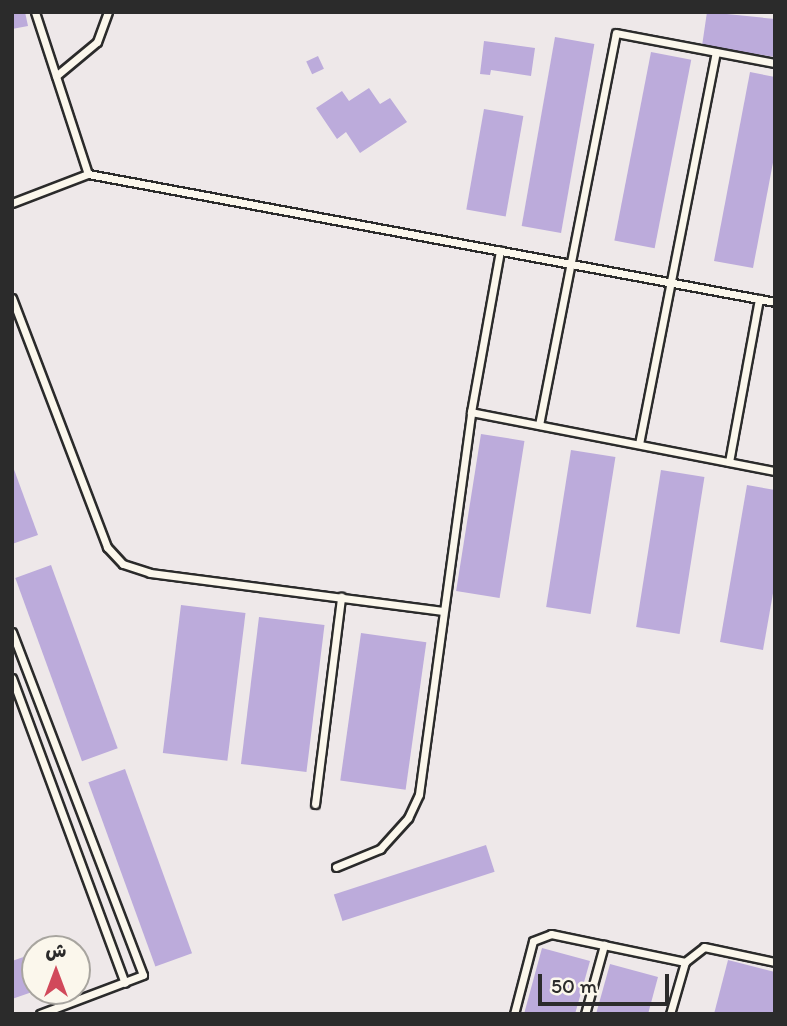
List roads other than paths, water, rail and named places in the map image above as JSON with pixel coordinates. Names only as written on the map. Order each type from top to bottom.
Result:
[{"type":"lane","points":[[35,12],[88,174]]},
{"type":"lane","points":[[56,76],[97,42],[108,12]]},
{"type":"lane","points":[[539,425],[568,263],[616,33],[775,64]]},
{"type":"lane","points":[[639,444],[668,281],[716,52]]},
{"type":"lane","points":[[12,203],[88,174],[775,302]]},
{"type":"lane","points":[[336,867],[380,849],[408,818],[419,794],[471,412],[500,251]]},
{"type":"lane","points":[[12,298],[107,547],[122,564],[150,573],[442,611]]},
{"type":"lane","points":[[729,462],[760,299]]},
{"type":"lane","points":[[471,412],[775,471]]},
{"type":"lane","points":[[315,804],[341,597]]},
{"type":"lane","points":[[12,632],[143,975],[40,1014]]},
{"type":"lane","points":[[12,678],[125,983]]},
{"type":"lane","points":[[514,1014],[533,941],[551,934],[685,962]]},
{"type":"lane","points":[[585,1014],[604,945]]},
{"type":"lane","points":[[670,1014],[685,962],[704,947],[775,962]]}]
